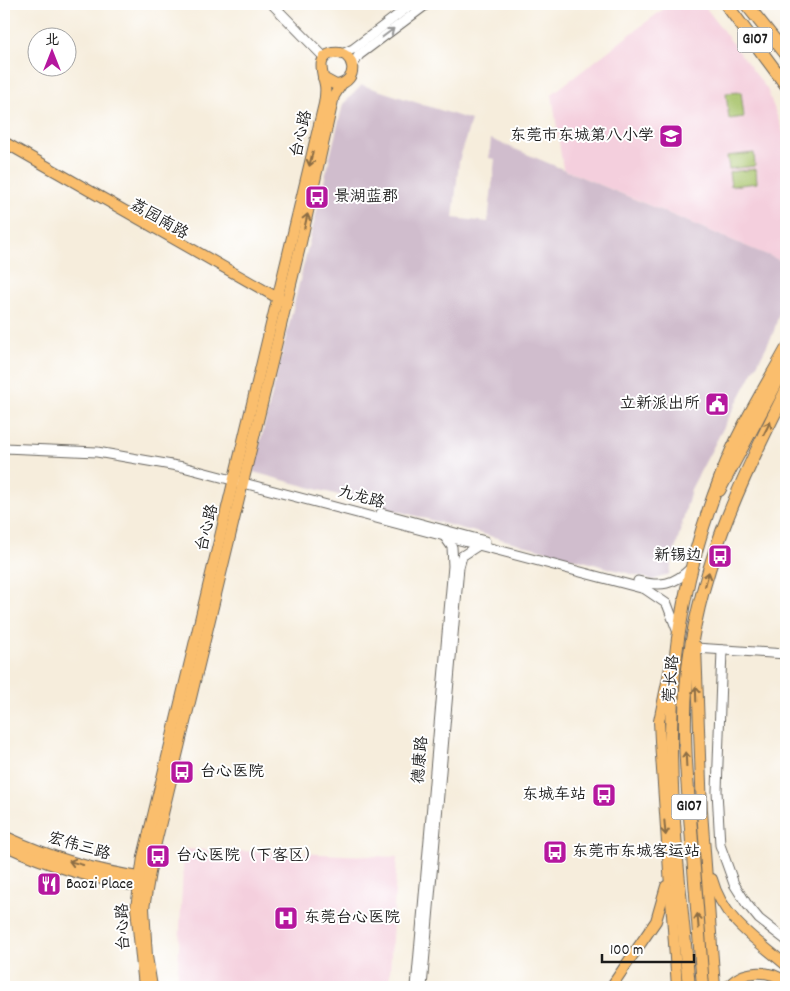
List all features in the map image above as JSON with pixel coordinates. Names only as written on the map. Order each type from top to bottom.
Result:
[{"type":"highway","name":"G107","points":[[726,4],[786,85]]},
{"type":"highway","name":"G107","points":[[746,4],[786,54]]},
{"type":"highway","name":"莞长路","points":[[689,987],[671,743],[673,677],[678,638],[692,566],[722,472],[786,350]]},
{"type":"highway","name":"莞长路","points":[[704,987],[685,744],[687,678],[695,626],[708,573],[724,525],[751,460],[786,391]]},
{"type":"main road","points":[[334,53],[342,54],[349,58],[352,66],[350,78],[341,85],[331,84],[323,78],[320,68],[325,58],[334,53]]},
{"type":"main road","name":"台心路","points":[[152,987],[145,928],[143,858],[240,478],[281,303],[324,104],[326,86],[323,78]]},
{"type":"main road","name":"台心路","points":[[281,303],[334,96],[341,85]]},
{"type":"main road","points":[[4,142],[21,156]]},
{"type":"main road","points":[[4,149],[21,156]]},
{"type":"main road","name":"荔园南路","points":[[21,156],[281,303]]},
{"type":"main road","name":"莞长路","points":[[711,504],[730,475],[751,430],[786,367]]},
{"type":"main road","points":[[695,626],[697,728],[715,987]]},
{"type":"main road","points":[[677,987],[660,768],[660,721],[666,678],[678,638]]},
{"type":"main road","name":"宏伟三路","points":[[4,836],[63,860],[144,882]]},
{"type":"main road","name":"宏伟三路","points":[[4,845],[60,868],[144,882]]},
{"type":"main road","points":[[707,860],[714,887],[727,913],[740,928],[786,965]]},
{"type":"main road","points":[[611,987],[656,921],[664,897],[668,865]]},
{"type":"main road","name":"台心路","points":[[144,882],[136,927],[144,987]]},
{"type":"main road","points":[[728,987],[740,977],[759,972],[777,976],[786,982]]},
{"type":"street","points":[[272,4],[325,58]]},
{"type":"street","points":[[342,54],[353,49],[412,4]]},
{"type":"street","points":[[352,66],[360,55],[427,4]]},
{"type":"street","name":"九龙路","points":[[4,443],[97,446],[142,453],[658,585],[672,583],[692,566]]},
{"type":"street","name":"九龙路","points":[[4,448],[97,452],[240,478],[446,537],[645,589],[666,604],[676,624],[678,638]]},
{"type":"street","name":"德康路","points":[[416,987],[453,566],[452,547],[446,537]]},
{"type":"street","name":"德康路","points":[[422,987],[459,567],[462,556],[479,545]]},
{"type":"street","points":[[696,648],[786,654]]},
{"type":"street","points":[[722,650],[717,791],[720,845],[734,884],[746,903],[759,919],[786,940]]},
{"type":"shaded area","name":"东莞市东城第八小学","points":[[670,4],[703,4],[767,89],[786,140],[786,263],[563,169],[552,94]]},
{"type":"shaded area","points":[[773,4],[786,4],[786,20]]},
{"type":"shaded area","points":[[362,85],[471,120],[459,161],[453,218],[488,222],[495,159],[489,158],[491,139],[786,263],[786,289],[773,334],[691,489],[669,574],[653,580],[253,472],[343,104]]},
{"type":"shaded area","name":"东莞台心医院","points":[[184,849],[397,857],[389,987],[177,987]]},
{"type":"green space","points":[[741,92],[744,117],[729,119],[726,93]]},
{"type":"green space","points":[[754,153],[755,166],[729,169],[727,156]]},
{"type":"green space","points":[[756,169],[757,183],[731,186],[729,172]]},
{"type":"place","name":"东莞市东城第八小学","points":[[671,136]]},
{"type":"place","name":"景湖蓝郡","points":[[317,197]]},
{"type":"place","name":"立新派出所","points":[[717,404]]},
{"type":"place","name":"新锡边","points":[[720,556]]},
{"type":"place","name":"台心医院","points":[[182,772]]},
{"type":"place","name":"东城车站","points":[[604,795]]},
{"type":"place","name":"东莞市东城客运站","points":[[555,852]]},
{"type":"place","name":"台心医院（下客区）","points":[[158,856]]},
{"type":"place","name":"Baozi Place","points":[[49,884]]},
{"type":"place","name":"东莞台心医院","points":[[286,918]]}]
